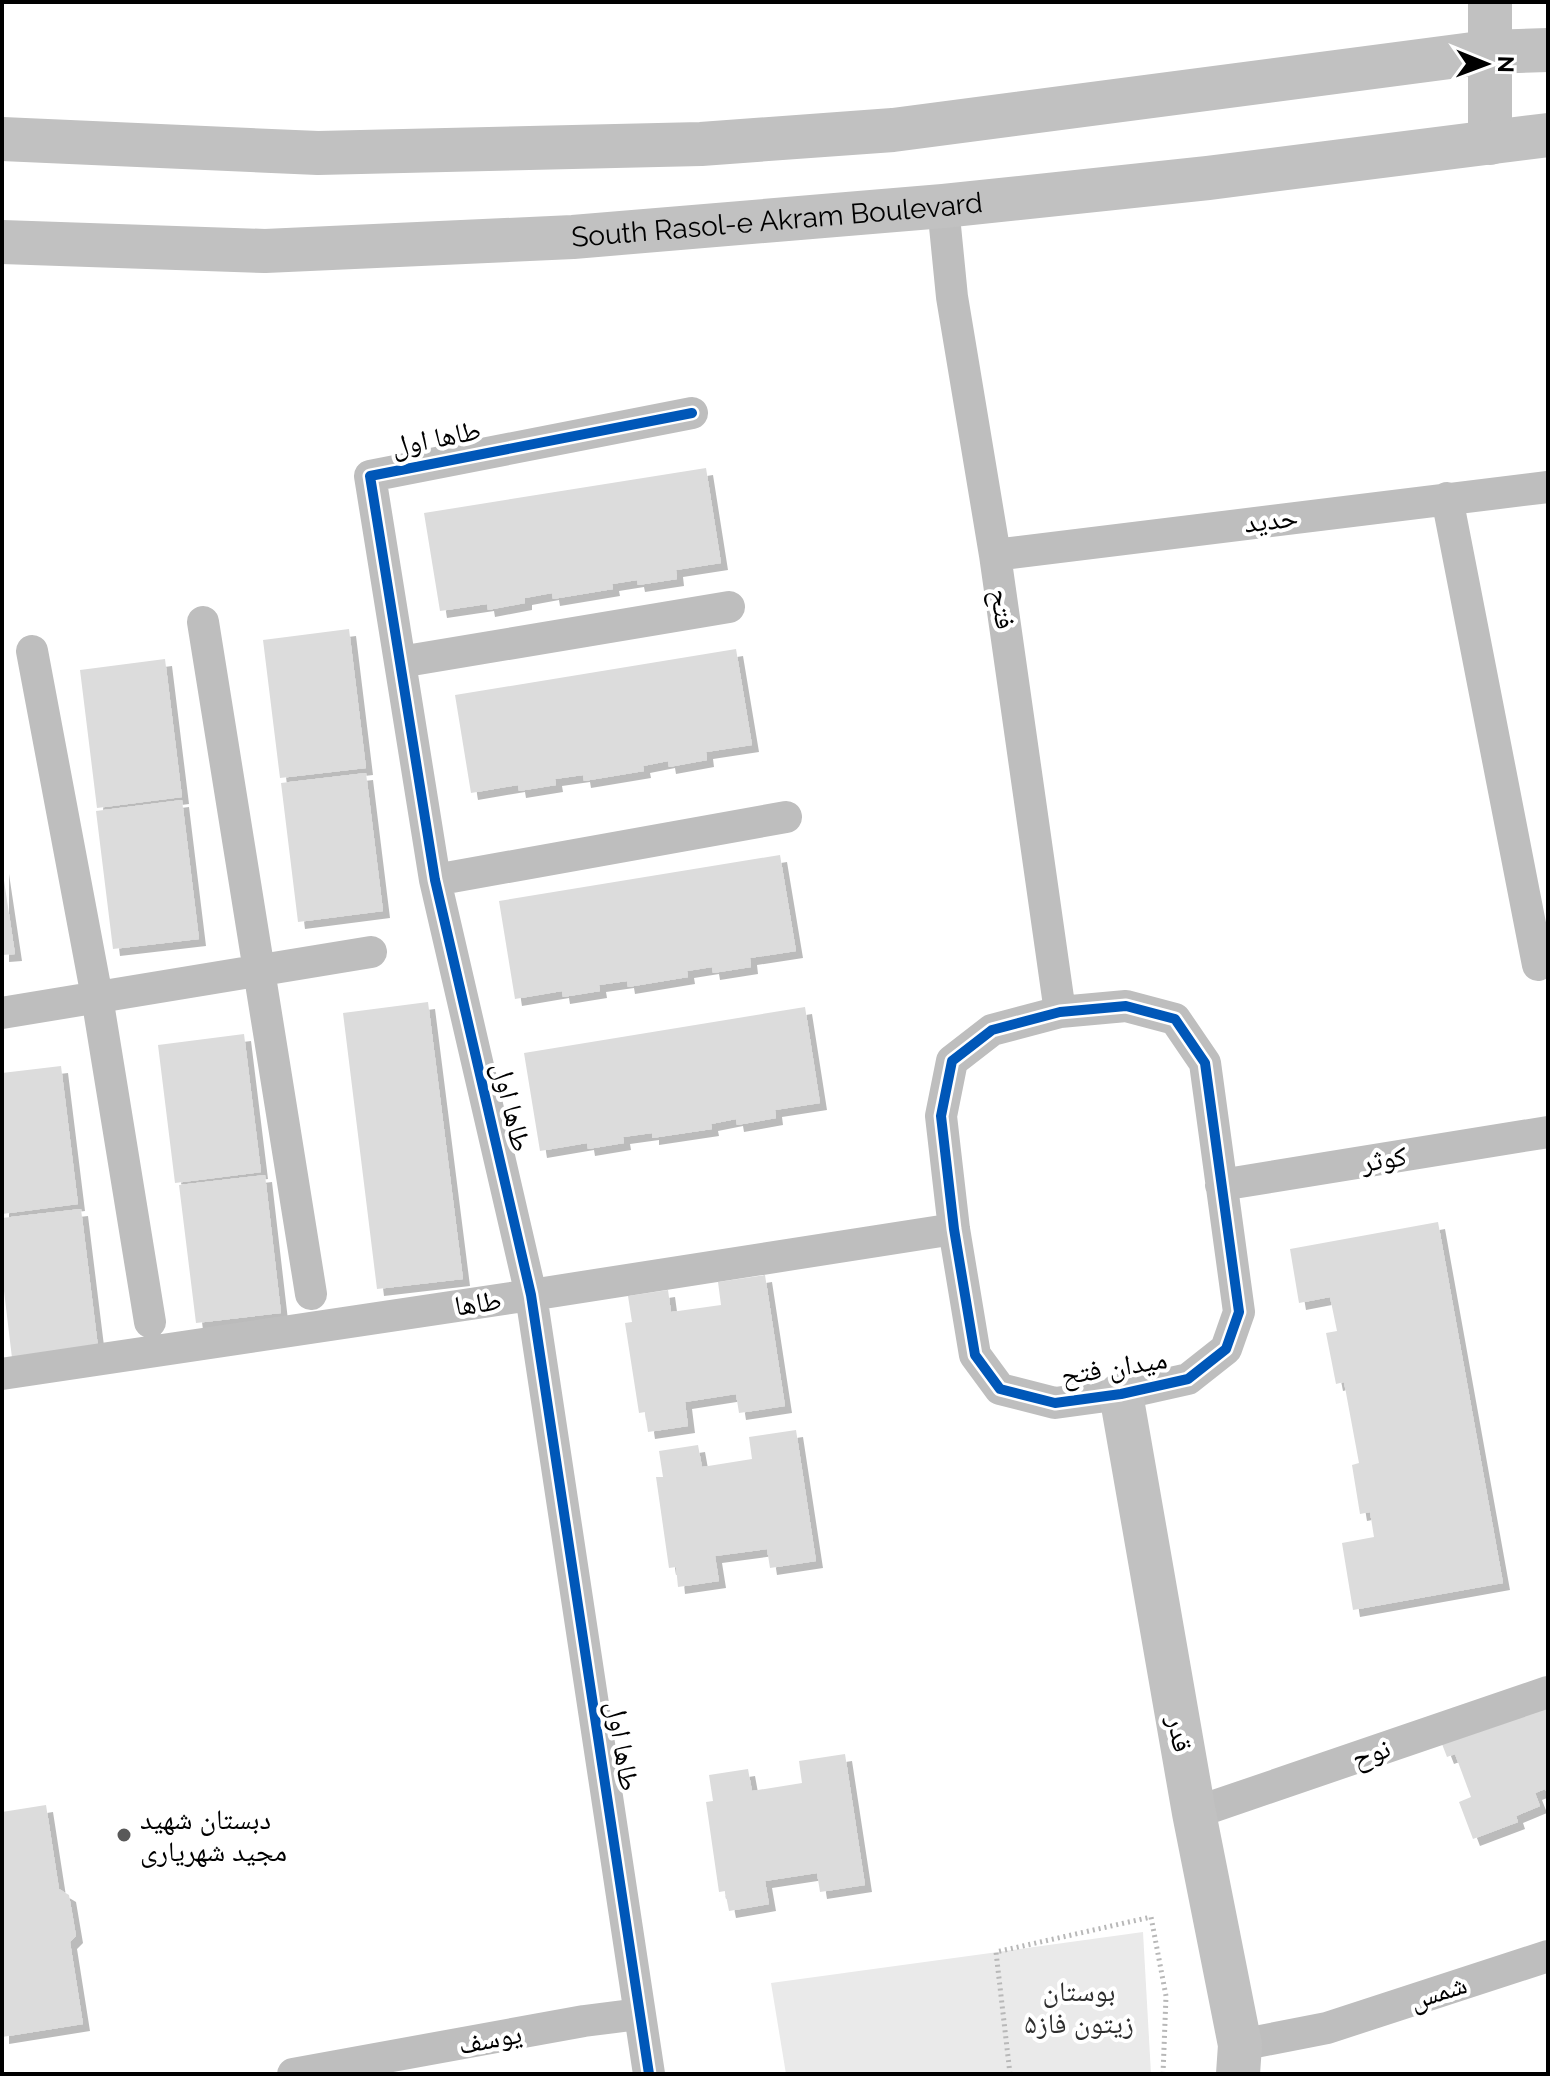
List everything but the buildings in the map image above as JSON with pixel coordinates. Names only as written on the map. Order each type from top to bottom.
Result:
[{"type":"main road","points":[[1490,2],[1490,143]]},
{"type":"main road","points":[[2,139],[318,153],[701,144],[893,130],[1488,52],[1548,50]]},
{"type":"main road","name":"South Rasol-e Akram Boulevard","points":[[2,242],[265,251],[573,237],[943,206],[1208,178],[1548,135]]},
{"type":"main road","name":"قدر","points":[[1121,1394],[1239,2060]]},
{"type":"street","name":"فتح","points":[[943,206],[952,297],[995,555],[1060,1012]]},
{"type":"street","name":"طاها اول","points":[[649,2074],[531,1295],[435,880],[370,476],[692,413]]},
{"type":"street","name":"حدید","points":[[995,555],[1548,487]]},
{"type":"street","points":[[1447,498],[1538,965]]},
{"type":"street","points":[[400,662],[729,607]]},
{"type":"street","points":[[203,622],[311,1294]]},
{"type":"street","points":[[32,651],[97,997],[150,1322]]},
{"type":"street","points":[[435,880],[786,817]]},
{"type":"street","points":[[2,1013],[371,952]]},
{"type":"street","name":"میدان فتح","points":[[1126,1006],[1175,1019],[1205,1063],[1221,1185],[1239,1312],[1226,1349],[1188,1379],[1121,1394],[1055,1403],[1000,1389],[975,1355],[954,1229],[941,1116],[952,1061],[992,1030],[1060,1012],[1126,1006]]},
{"type":"street","name":"کوثر","points":[[1221,1185],[1548,1132]]},
{"type":"street","name":"طاها","points":[[2,1374],[954,1229]]},
{"type":"street","name":"نوح","points":[[1194,1813],[1548,1692]]},
{"type":"street","name":"شمس","points":[[1239,2060],[1548,1956]]},
{"type":"street","name":"یوسف","points":[[293,2074],[377,2067],[584,2021],[639,2014]]},
{"type":"path","points":[[1010,2074],[996,1952],[1151,1917],[1166,1996],[1163,2074]]},
{"type":"green space","name":"بوستان زیتون فاز۵","points":[[1143,1932],[1151,2074],[786,2074],[771,1983]]},
{"type":"cycle path","points":[[649,2074],[531,1295],[435,880],[370,476],[692,413]]},
{"type":"cycle path","points":[[1126,1006],[1175,1019],[1205,1063],[1239,1312],[1226,1349],[1188,1379],[1121,1394],[1055,1403],[1000,1389],[975,1355],[954,1229],[941,1116],[952,1061],[992,1030],[1060,1012],[1126,1006]]},
{"type":"place","name":"دبستان شهید مجید شهریاری","points":[[124,1835]]}]
